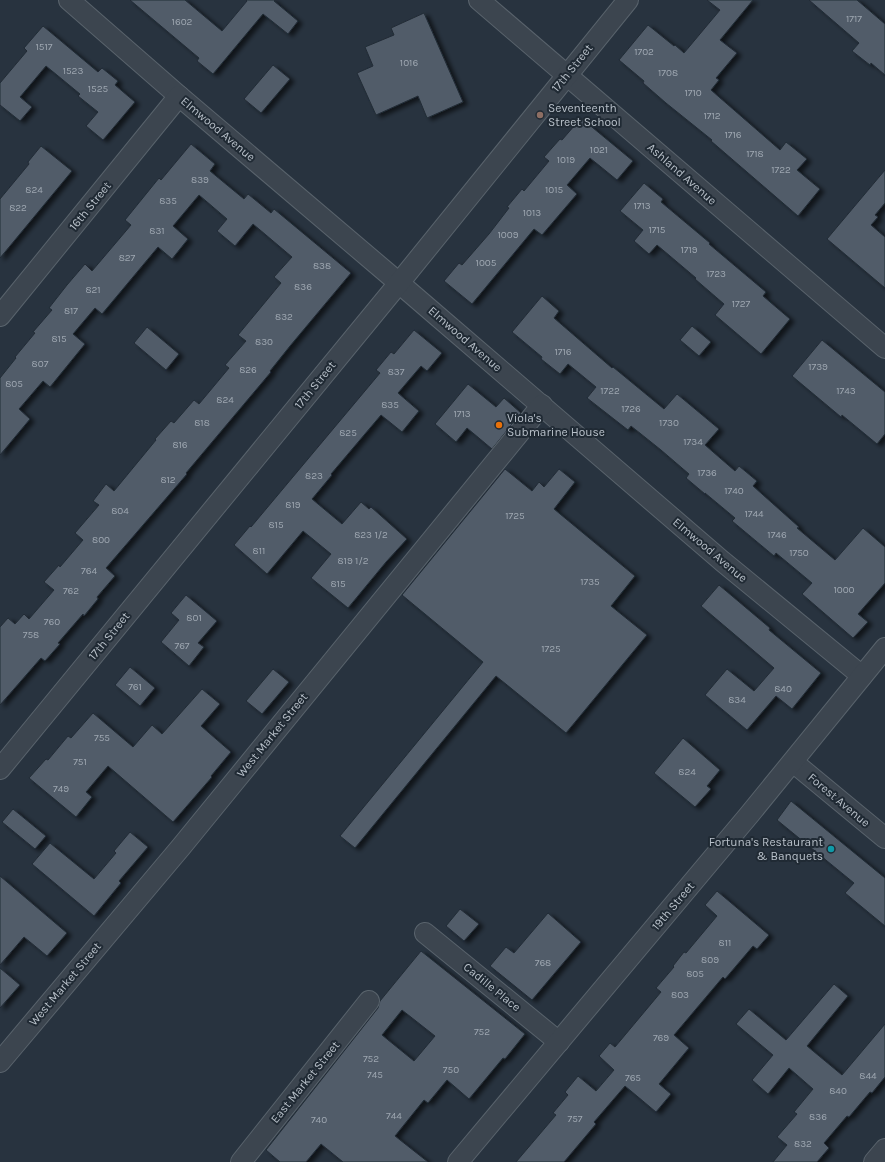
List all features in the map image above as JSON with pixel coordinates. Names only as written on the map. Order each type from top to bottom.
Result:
[{"type":"street","name":"Elmwood Avenue","points":[[69,0],[722,561],[862,676]]},
{"type":"street","name":"Ashland Avenue","points":[[479,0],[885,348]]},
{"type":"street","name":"17th Street","points":[[0,769],[399,283],[628,0]]},
{"type":"street","name":"16th Street","points":[[0,316],[180,96]]},
{"type":"street","name":"West Market Street","points":[[0,1062],[185,841],[542,406]]},
{"type":"street","name":"19th Street","points":[[458,1162],[793,762],[885,648]]},
{"type":"street","name":"Forest Avenue","points":[[793,762],[885,838]]},
{"type":"street","name":"Cadille Place","points":[[425,933],[559,1042]]},
{"type":"street","name":"East Market Street","points":[[241,1162],[369,1001]]},
{"type":"street","points":[[874,1162],[885,1149]]},
{"type":"building","points":[[130,0],[185,0],[222,31],[247,1],[246,0],[275,0],[274,1],[298,21],[288,34],[263,14],[213,74],[197,61],[199,58]]},
{"type":"building","points":[[707,0],[753,0],[720,40],[737,53],[716,78],[719,80],[711,90],[780,150],[786,142],[807,159],[797,170],[820,189],[798,216],[711,141],[712,140],[643,83],[644,81],[619,60],[648,25],[684,53],[720,10]]},
{"type":"building","points":[[809,0],[857,0],[885,24],[885,75],[871,63],[870,65],[852,51],[859,43]]},
{"type":"building","points":[[424,13],[463,102],[427,118],[418,96],[376,115],[357,73],[373,66],[365,47],[394,35],[391,28]]},
{"type":"building","points":[[43,26],[98,72],[102,68],[118,81],[115,85],[135,102],[103,140],[86,126],[98,112],[78,96],[80,94],[46,66],[20,97],[32,107],[20,121],[0,105],[0,83],[27,51],[24,48]]},
{"type":"building","points":[[273,65],[290,79],[261,113],[244,99]]},
{"type":"building","points":[[581,118],[633,161],[617,180],[590,158],[567,185],[577,194],[542,235],[534,229],[472,304],[444,281],[459,263],[462,265],[489,234],[509,208],[507,207],[522,189],[524,191],[549,161],[544,157],[560,139],[562,140]]},
{"type":"building","points":[[191,144],[215,164],[210,171],[244,199],[248,194],[271,213],[274,209],[351,273],[290,346],[270,371],[271,372],[186,473],[187,474],[106,568],[115,576],[97,597],[98,599],[58,643],[60,644],[45,661],[41,658],[0,705],[0,627],[8,618],[15,624],[24,614],[29,619],[54,590],[44,582],[59,565],[60,567],[83,540],[75,533],[99,505],[93,501],[106,484],[114,491],[171,421],[174,423],[194,400],[199,404],[229,368],[225,365],[246,341],[238,335],[281,283],[274,277],[292,257],[253,224],[235,246],[217,231],[227,219],[199,195],[173,226],[188,239],[172,259],[158,247],[102,314],[95,308],[73,334],[85,344],[50,387],[43,381],[19,409],[30,419],[0,455],[0,378],[35,333],[33,332],[52,310],[49,308],[67,285],[85,264],[92,271],[131,225],[125,220],[159,178],[161,180]]},
{"type":"building","points":[[41,146],[72,171],[0,258],[0,199],[29,164],[28,162]]},
{"type":"building","points":[[885,170],[885,203],[875,215],[878,217],[871,225],[885,237],[885,288],[827,239]]},
{"type":"building","points":[[644,183],[663,199],[661,202],[766,292],[763,296],[790,319],[761,354],[715,315],[724,304],[695,279],[696,278],[657,245],[649,254],[634,241],[643,230],[620,211]]},
{"type":"building","points":[[542,296],[559,311],[554,318],[612,368],[613,367],[664,409],[677,394],[719,429],[705,445],[735,471],[739,466],[757,481],[753,486],[799,527],[797,528],[835,560],[863,528],[885,547],[885,583],[858,614],[868,622],[853,638],[802,594],[812,583],[776,553],[774,556],[732,521],[735,518],[686,478],[689,474],[661,450],[631,426],[628,430],[587,398],[596,387],[568,364],[560,374],[541,359],[542,357],[512,332]]},
{"type":"building","points":[[692,326],[711,342],[699,356],[680,340]]},
{"type":"building","points":[[147,327],[179,354],[166,370],[134,343]]},
{"type":"building","points":[[414,330],[442,353],[427,371],[421,366],[398,393],[419,411],[402,432],[381,415],[312,499],[342,524],[361,502],[369,509],[371,507],[407,539],[348,608],[311,578],[331,554],[303,531],[267,574],[234,545],[250,526],[251,527],[380,373],[376,370],[391,352],[394,354]]},
{"type":"building","points":[[822,340],[885,392],[885,434],[877,444],[842,415],[841,417],[792,376]]},
{"type":"building","points":[[468,384],[496,407],[504,398],[521,413],[492,449],[467,428],[456,442],[435,424]]},
{"type":"building","points":[[505,469],[532,491],[539,482],[544,487],[559,469],[575,482],[554,509],[635,576],[611,606],[647,635],[566,733],[496,676],[355,848],[340,836],[483,662],[402,595]]},
{"type":"building","points":[[719,585],[770,628],[769,630],[821,673],[792,709],[776,696],[747,730],[705,695],[727,669],[754,691],[774,668],[701,606]]},
{"type":"building","points":[[186,595],[217,621],[198,643],[204,647],[189,666],[161,642],[179,620],[171,613]]},
{"type":"building","points":[[130,667],[155,688],[140,706],[115,685]]},
{"type":"building","points":[[273,669],[289,682],[262,714],[246,701]]},
{"type":"building","points":[[202,689],[220,704],[201,726],[231,752],[211,776],[212,777],[173,822],[108,766],[86,792],[92,797],[76,817],[29,778],[46,759],[48,760],[68,736],[71,738],[93,713],[133,747],[152,725],[162,734]]},
{"type":"building","points":[[683,738],[720,770],[707,786],[711,789],[695,807],[654,773]]},
{"type":"building","name":"Fortuna's Restaurant & Banquets","points":[[791,801],[885,878],[885,926],[845,893],[854,883],[777,820]]},
{"type":"building","points":[[13,809],[46,836],[35,849],[2,822]]},
{"type":"building","points":[[130,832],[148,847],[119,881],[121,883],[94,916],[32,864],[50,843],[94,879],[116,853],[114,851]]},
{"type":"building","points":[[0,876],[67,933],[47,956],[24,937],[0,965]]},
{"type":"building","points":[[717,891],[769,935],[757,949],[753,946],[725,979],[723,977],[674,1035],[689,1048],[659,1084],[671,1094],[656,1112],[625,1086],[594,1122],[596,1124],[564,1162],[516,1162],[556,1115],[553,1113],[568,1095],[565,1092],[578,1076],[596,1091],[614,1070],[599,1056],[610,1043],[615,1047],[661,992],[656,988],[674,967],[673,966],[717,916],[705,905]]},
{"type":"building","points":[[460,909],[479,924],[464,941],[446,926]]},
{"type":"building","points":[[548,913],[581,942],[532,1000],[490,966],[506,947],[514,953]]},
{"type":"building","points":[[421,951],[525,1034],[469,1099],[447,1080],[428,1103],[424,1100],[395,1136],[428,1162],[343,1162],[321,1144],[306,1162],[280,1162],[266,1150],[378,1008],[380,1001]],"holes":[[[402,1010],[435,1036],[414,1061],[382,1035]]]},
{"type":"building","points":[[0,968],[20,985],[0,1008]]},
{"type":"building","points":[[834,984],[848,996],[807,1046],[842,1075],[885,1024],[885,1077],[849,1117],[847,1116],[824,1143],[829,1148],[817,1162],[773,1162],[787,1145],[777,1137],[797,1114],[794,1112],[813,1089],[789,1068],[768,1094],[752,1080],[773,1055],[736,1024],[749,1009],[786,1040]]},
{"type":"place","name":"Seventeenth Street School","points":[[540,115]]},
{"type":"place","name":"Viola's Submarine House","points":[[499,425]]},
{"type":"place","name":"Fortuna's Restaurant & Banquets","points":[[831,849]]}]
